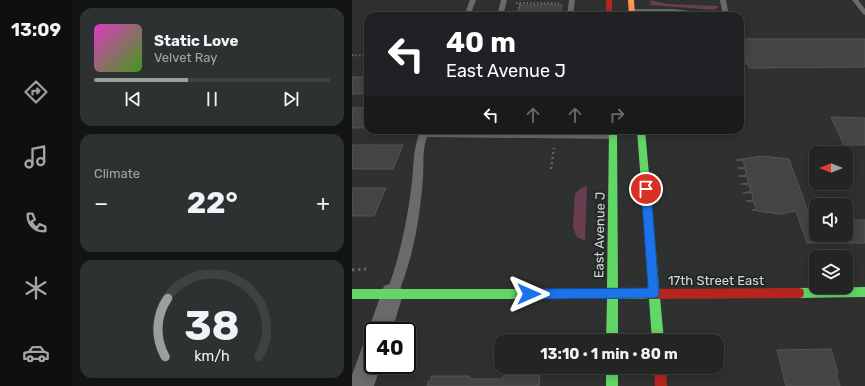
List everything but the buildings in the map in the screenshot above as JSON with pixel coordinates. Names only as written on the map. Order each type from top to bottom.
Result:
[{"type":"main road","points":[[609,0],[609,12]]},
{"type":"main road","points":[[624,0],[631,12]]},
{"type":"main road","points":[[631,0],[632,12]]},
{"type":"main road","name":"East Avenue J","points":[[612,334],[613,134]]},
{"type":"main road","points":[[641,134],[657,334]]},
{"type":"main road","name":"17th Street East","points":[[352,294],[865,292]]},
{"type":"main road","points":[[612,374],[612,386]]},
{"type":"main road","points":[[660,374],[661,386]]},
{"type":"street","points":[[383,322],[392,294]]},
{"type":"street","points":[[361,386],[365,374]]},
{"type":"lane","points":[[468,12],[473,0]]},
{"type":"lane","points":[[501,12],[504,0]]},
{"type":"lane","points":[[570,12],[572,0]]},
{"type":"lane","points":[[723,0],[725,12]]},
{"type":"lane","points":[[855,0],[865,14]]},
{"type":"lane","points":[[652,12],[681,12]]},
{"type":"lane","points":[[392,294],[411,228],[418,177],[419,146],[423,134]]},
{"type":"path","points":[[513,3],[564,3]]},
{"type":"path","points":[[518,12],[520,3]]},
{"type":"path","points":[[352,55],[364,56]]},
{"type":"path","points":[[551,169],[554,148]]},
{"type":"path","points":[[352,270],[366,270]]},
{"type":"shaded area","points":[[650,0],[667,4],[719,6],[715,10],[651,5]]},
{"type":"shaded area","points":[[587,186],[585,241],[577,237],[573,228],[575,194],[581,188]]},
{"type":"traffic: fast","points":[[612,334],[613,134]]},
{"type":"traffic: fast","points":[[641,134],[657,334]]},
{"type":"traffic: fast","points":[[799,293],[865,292]]},
{"type":"traffic: fast","points":[[352,294],[648,294]]},
{"type":"traffic: fast","points":[[612,374],[612,386]]},
{"type":"traffic: slow","points":[[631,0],[632,12]]},
{"type":"traffic: jam","points":[[609,0],[609,12]]},
{"type":"traffic: jam","points":[[648,294],[799,293]]},
{"type":"traffic: jam","points":[[660,374],[661,386]]},
{"type":"route","points":[[529,294],[654,293],[653,264],[646,189]]}]
